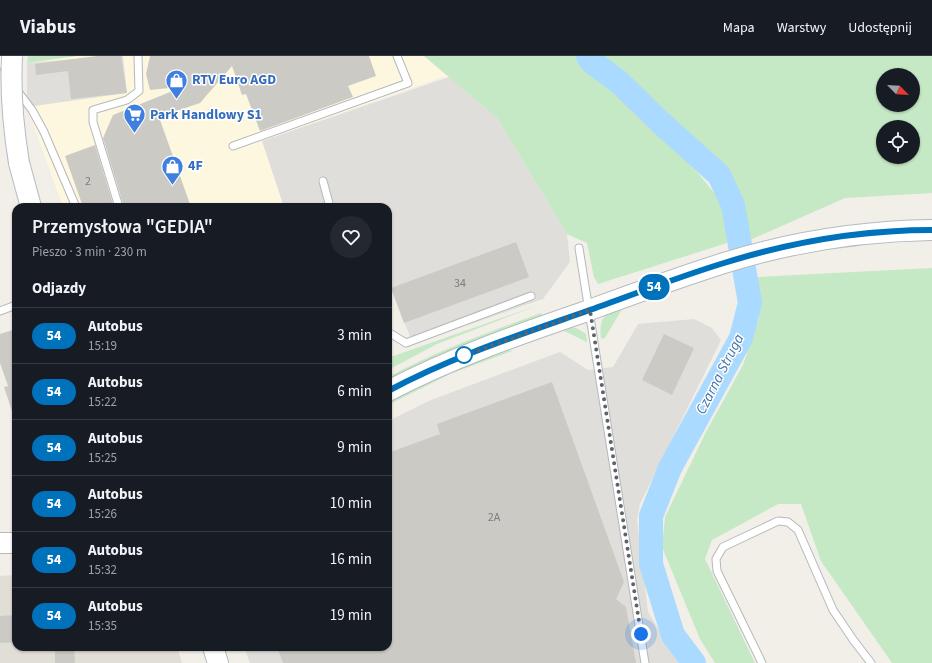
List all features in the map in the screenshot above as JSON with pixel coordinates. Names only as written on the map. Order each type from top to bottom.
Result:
[{"type":"street","points":[[12,56],[11,83],[13,124],[19,163],[30,203]]},
{"type":"street","points":[[392,389],[471,352],[724,263],[810,242],[862,234],[932,230]]},
{"type":"street","points":[[214,651],[218,663]]},
{"type":"lane","points":[[118,203],[93,122],[93,110],[127,100],[140,91],[138,56]]},
{"type":"lane","points":[[233,146],[408,83],[397,56]]},
{"type":"lane","points":[[0,57],[10,86],[32,110],[44,132],[74,203]]},
{"type":"lane","points":[[323,181],[329,203]]},
{"type":"lane","points":[[579,248],[645,663]]},
{"type":"lane","points":[[392,334],[406,343],[532,296]]},
{"type":"lane","points":[[0,311],[12,306]]},
{"type":"lane","points":[[762,663],[717,572],[716,559],[723,547],[778,521],[788,522],[798,530],[833,610],[871,663]]},
{"type":"shaded area","points":[[77,56],[424,56],[449,77],[443,77],[262,141],[283,203],[62,203],[27,107],[27,63]]},
{"type":"shaded area","points":[[123,56],[127,93],[27,107],[27,63]]},
{"type":"shaded area","points":[[449,77],[497,118],[567,234],[570,262],[543,299],[413,344],[392,291],[392,203],[283,203],[262,141]]},
{"type":"shaded area","points":[[694,319],[712,328],[721,340],[640,504],[637,520],[648,612],[679,663],[250,663],[246,651],[392,651],[392,419],[431,400],[560,352],[588,370],[613,367],[638,324]]},
{"type":"shaded area","points":[[12,575],[12,651],[178,651],[182,663],[0,663],[0,576]]},
{"type":"green space","points":[[28,56],[77,56],[27,63]]},
{"type":"green space","points":[[424,56],[578,56],[622,96],[697,172],[725,206],[727,243],[598,284],[594,277],[587,243],[567,234],[497,118]]},
{"type":"green space","points":[[603,56],[932,56],[932,193],[845,198],[750,240],[738,189],[717,159]]},
{"type":"green space","points":[[932,268],[932,663],[892,663],[821,561],[801,504],[778,504],[712,540],[705,559],[755,663],[715,663],[700,639],[662,547],[665,517],[706,432],[743,365],[759,318],[757,277]]},
{"type":"green space","points":[[541,304],[437,344],[392,368],[392,357]]},
{"type":"green space","points":[[622,306],[622,309],[605,338],[601,339],[602,321],[606,314]]},
{"type":"green space","points":[[541,313],[543,317],[392,380],[392,375],[426,358],[483,334]]},
{"type":"green space","points":[[569,326],[586,334],[587,342],[562,330],[561,328]]},
{"type":"green space","points":[[504,347],[512,351],[450,374],[392,403],[392,396]]},
{"type":"building","points":[[97,56],[121,56],[127,93],[71,99],[68,71],[36,75],[35,64]]},
{"type":"building","name":"Park Handlowy S1","points":[[150,56],[369,56],[376,76],[348,86],[353,97],[260,131],[246,94],[242,95],[232,66],[200,103],[159,117],[190,203],[123,203],[103,138],[113,115],[180,88],[150,90],[146,74]]},
{"type":"building","points":[[95,145],[113,203],[82,203],[65,156]]},
{"type":"building","points":[[516,242],[529,277],[404,323],[392,288]]},
{"type":"building","points":[[12,330],[12,411],[4,387],[8,386],[0,363],[0,334]]},
{"type":"building","points":[[664,334],[694,348],[672,395],[642,380]]},
{"type":"building","points":[[552,382],[624,582],[616,599],[626,607],[636,663],[283,663],[278,651],[392,651],[392,452],[440,434],[437,424]]},
{"type":"building","points":[[12,615],[12,642],[0,643],[0,616]]},
{"type":"building","points":[[55,651],[74,651],[75,663],[55,663]]},
{"type":"waterway","name":"Czarna Struga","points":[[588,56],[592,62],[619,82],[660,122],[719,175],[733,205],[750,303],[741,338],[670,468],[651,516],[651,564],[673,635],[694,663]]},
{"type":"bus line","name":"54","points":[[392,389],[444,363],[471,352],[724,263],[810,242],[862,234],[932,230]]},
{"type":"place","name":"RTV Euro AGD","points":[[177,100]]},
{"type":"place","name":"Park Handlowy S1","points":[[135,134]]},
{"type":"place","name":"4F","points":[[173,186]]},
{"type":"route","points":[[464,355],[458,358],[590,310],[641,634]]}]
